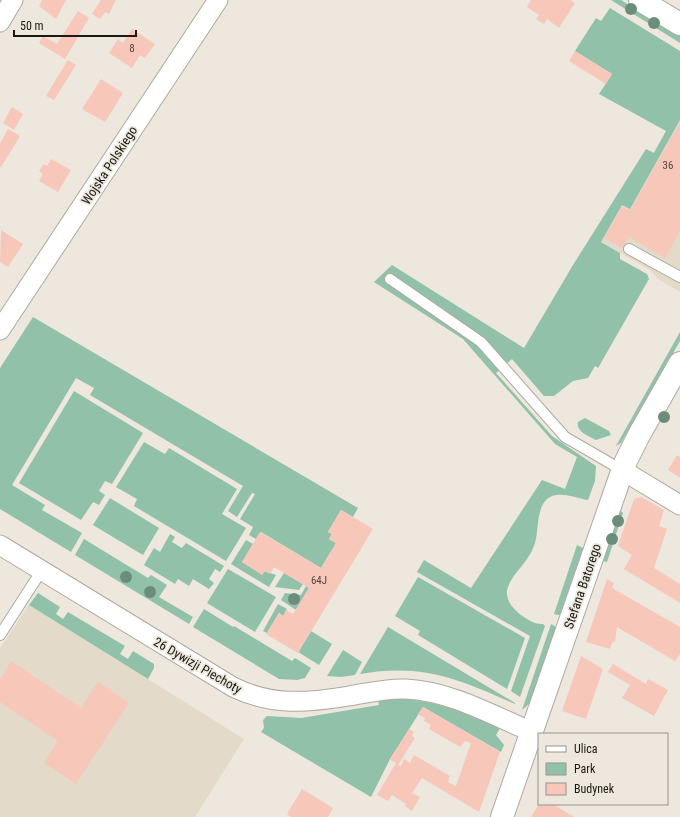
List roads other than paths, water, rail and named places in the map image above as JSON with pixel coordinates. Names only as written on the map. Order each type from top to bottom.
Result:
[{"type":"street","points":[[0,22],[13,0]]},
{"type":"street","name":"Wojska Polskiego","points":[[0,330],[218,0]]},
{"type":"street","points":[[640,0],[680,24]]},
{"type":"street","name":"Stefana Batorego","points":[[502,817],[622,470],[639,434],[680,363]]},
{"type":"street","points":[[622,470],[680,505]]},
{"type":"street","name":"26 Dywizji Piechoty","points":[[0,545],[233,687],[265,700],[290,702],[347,696],[388,689],[426,691],[456,700],[532,732]]},
{"type":"lane","points":[[630,249],[680,277]]},
{"type":"lane","points":[[390,279],[481,342],[565,437],[622,470]]},
{"type":"lane","points":[[0,636],[42,570]]}]
